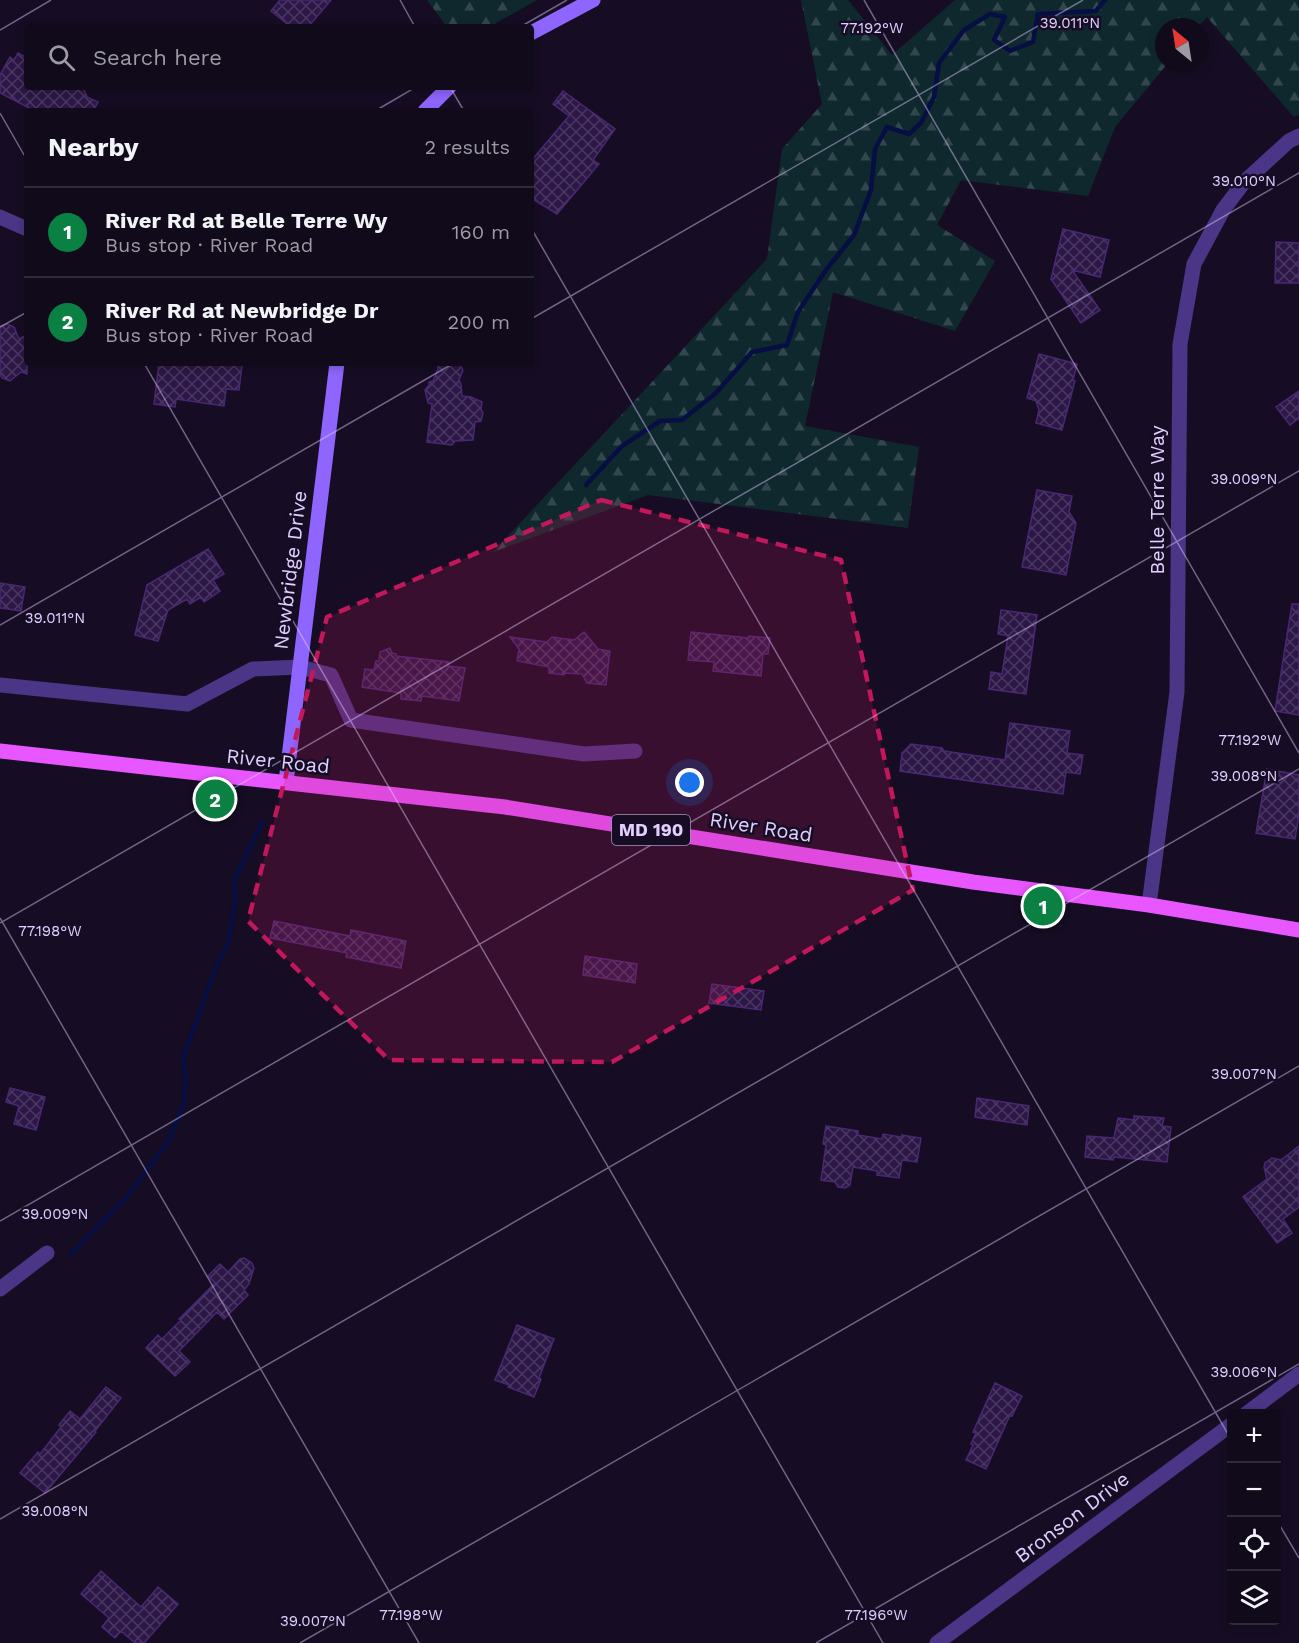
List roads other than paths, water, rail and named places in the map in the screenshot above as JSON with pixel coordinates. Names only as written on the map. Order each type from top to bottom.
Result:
[{"type":"main road","name":"River Road","points":[[0,751],[506,807],[973,882],[1149,905],[1299,930]]},
{"type":"street","points":[[534,31],[593,0]]},
{"type":"street","points":[[428,108],[445,90]]},
{"type":"street","name":"Belle Terre Way","points":[[1149,905],[1177,692],[1180,344],[1194,264],[1222,210],[1244,182],[1289,141],[1299,136]]},
{"type":"street","points":[[0,217],[24,228]]},
{"type":"street","name":"Newbridge Drive","points":[[286,783],[337,366]]},
{"type":"street","points":[[0,685],[187,704],[253,669],[300,667],[331,675],[351,720],[584,754],[635,751]]},
{"type":"street","points":[[0,1289],[47,1253]]},
{"type":"street","points":[[1251,1409],[1299,1374]]},
{"type":"street","name":"Bronson Drive","points":[[937,1643],[1227,1428]]},
{"type":"waterway","points":[[586,485],[622,446],[660,421],[682,420],[716,393],[752,352],[787,345],[798,312],[826,270],[854,235],[871,190],[875,149],[887,127],[909,134],[921,123],[934,97],[939,63],[964,30],[990,14],[1005,17],[994,40],[1010,51],[1033,42],[1038,14],[1096,11],[1105,0]]},
{"type":"waterway","points":[[71,1254],[127,1197],[169,1140],[184,1103],[186,1075],[183,1058],[218,962],[228,943],[235,902],[235,879],[262,822]]},
{"type":"place","name":"River Rd at Newbridge Dr","points":[[215,799]]},
{"type":"place","name":"River Rd at Belle Terre Wy","points":[[1043,906]]}]
